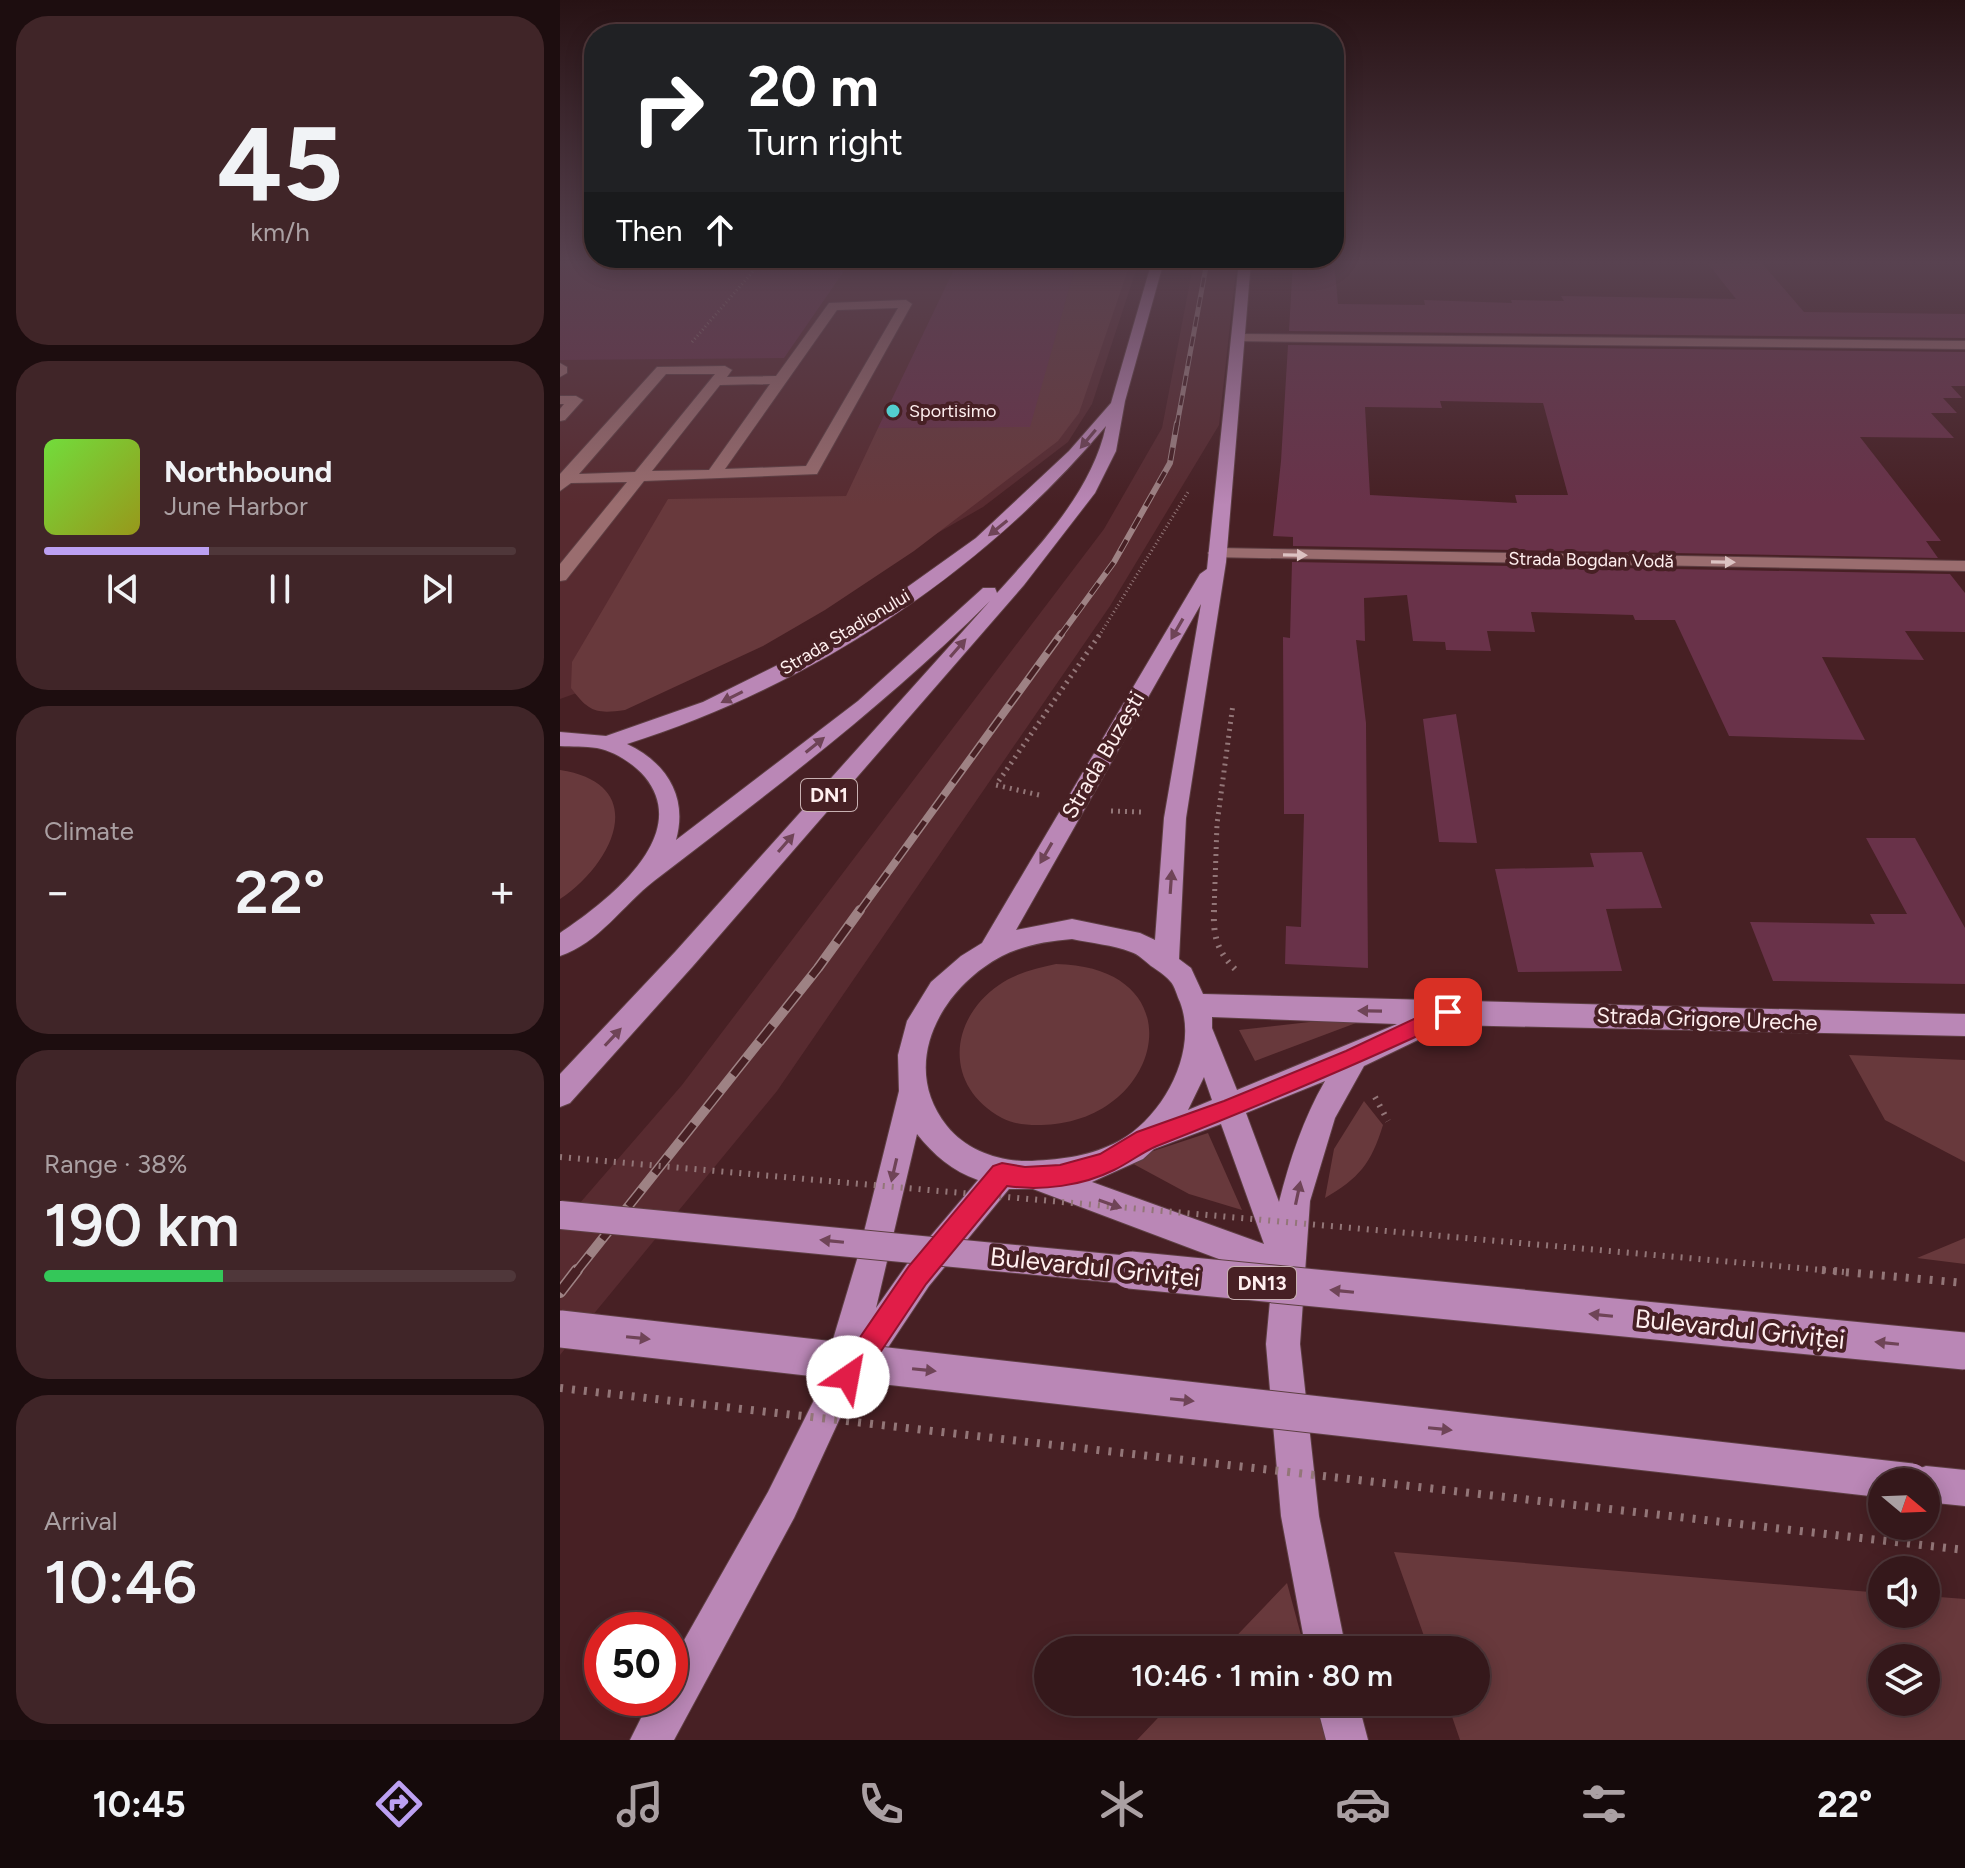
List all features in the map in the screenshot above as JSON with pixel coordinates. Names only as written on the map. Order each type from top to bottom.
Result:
[{"type":"main road","name":"DN1","points":[[560,1094],[684,959],[999,603],[1089,490],[1108,451],[1135,342]]},
{"type":"main road","name":"Strada Buzești","points":[[1166,960],[1175,818],[1217,557],[1239,342]]},
{"type":"main road","name":"Strada Stadionului","points":[[607,743],[710,708],[788,668],[937,577],[1007,521],[1056,476],[1118,401]]},
{"type":"main road","points":[[560,946],[604,916],[642,878],[757,793],[909,666],[977,604],[1089,490]]},
{"type":"main road","name":"Strada Buzești","points":[[992,949],[1217,557]]},
{"type":"main road","points":[[560,739],[607,743],[645,763],[668,791],[670,832],[642,878]]},
{"type":"main road","points":[[832,1401],[874,1256],[912,1094],[911,1046],[920,1022],[949,980],[992,949],[1017,938],[1044,931],[1098,930],[1146,946],[1166,960],[1184,980],[1289,1270]]},
{"type":"main road","name":"Strada Grigore Ureche","points":[[1145,1140],[1354,1057],[1448,1012]]},
{"type":"main road","name":"Strada Grigore Ureche","points":[[1199,1018],[1448,1012],[1965,1025]]},
{"type":"main road","points":[[1036,1178],[1083,1171],[1126,1153],[1170,1116],[1189,1089],[1199,1060],[1199,1018]]},
{"type":"main road","points":[[1323,1636],[1300,1516],[1283,1344],[1295,1201],[1307,1154],[1322,1114],[1354,1057]]},
{"type":"main road","points":[[912,1094],[929,1130],[942,1145],[979,1168],[1036,1178],[1194,1232],[1289,1270]]},
{"type":"main road","points":[[651,1740],[781,1505],[832,1401],[918,1275],[1002,1174]]},
{"type":"main road","name":"Bulevardul Griviței","points":[[560,1215],[1965,1351]]},
{"type":"main road","points":[[560,1329],[1868,1477]]},
{"type":"main road","points":[[1940,1485],[1965,1488]]},
{"type":"main road","points":[[1341,1716],[1347,1740]]},
{"type":"street","points":[[714,474],[807,342]]},
{"type":"street","points":[[562,481],[811,471],[884,342]]},
{"type":"street","points":[[1675,342],[1965,345]]},
{"type":"street","points":[[560,576],[725,370],[662,370],[562,481]]},
{"type":"street","points":[[715,381],[780,380]]},
{"type":"street","points":[[560,400],[576,400],[560,417]]},
{"type":"street","name":"Strada Bogdan Vodă","points":[[1217,557],[1965,566]]},
{"type":"path","points":[[668,370],[692,342]]},
{"type":"path","points":[[1193,481],[1081,665],[996,785],[1116,813],[1139,812],[1217,824]]},
{"type":"path","points":[[1234,697],[1217,824],[1213,933],[1220,954],[1235,969],[1246,973]]},
{"type":"path","points":[[560,1157],[1965,1283]]},
{"type":"path","points":[[560,1388],[1965,1550]]},
{"type":"shaded area","points":[[560,342],[1112,342],[1092,404],[1068,442],[983,507],[852,582],[638,671],[560,699]]},
{"type":"shaded area","points":[[1053,342],[1103,342],[1079,413],[1058,441],[914,551],[825,610],[763,646],[625,710],[594,710],[571,688],[572,662],[668,499],[846,496],[878,428],[1029,426]]},
{"type":"shaded area","points":[[1178,342],[1228,342],[1219,425],[1110,606],[777,1091],[560,1355],[560,1226],[682,1085],[1104,529],[1162,428]]},
{"type":"shaded area","points":[[560,770],[588,778],[606,791],[614,807],[614,826],[608,846],[596,866],[560,899]]},
{"type":"shaded area","points":[[1056,964],[1100,971],[1130,989],[1146,1013],[1149,1041],[1140,1069],[1121,1094],[1092,1114],[1055,1124],[1014,1123],[983,1105],[970,1089],[962,1072],[962,1034],[982,999],[999,985],[1019,974]]},
{"type":"shaded area","points":[[1380,1014],[1255,1061],[1239,1030]]},
{"type":"shaded area","points":[[1849,1055],[1965,1060],[1965,1162],[1885,1120]]},
{"type":"shaded area","points":[[1364,1101],[1383,1125],[1378,1139],[1362,1169],[1347,1184],[1325,1198],[1334,1149]]},
{"type":"shaded area","points":[[1208,1133],[1242,1210],[1189,1194],[1126,1160]]},
{"type":"shaded area","points":[[1965,1238],[1965,1264],[1917,1258]]},
{"type":"shaded area","points":[[1394,1552],[1868,1592],[1868,1628],[1940,1628],[1940,1597],[1965,1599],[1965,1740],[1460,1740],[1452,1716],[1490,1716],[1490,1636],[1424,1636]]},
{"type":"shaded area","points":[[1287,1583],[1301,1636],[1236,1636]]},
{"type":"shaded area","points":[[1160,1716],[1322,1716],[1328,1740],[1137,1740]]},
{"type":"building","points":[[560,342],[795,342],[784,358],[560,360]]},
{"type":"building","points":[[919,342],[1054,342],[1030,427],[878,428]]},
{"type":"building","points":[[1288,345],[1965,352],[1965,386],[1951,386],[1962,398],[1943,398],[1957,413],[1931,413],[1954,438],[1860,437],[1941,541],[1926,541],[1938,558],[1293,546],[1293,537],[1273,536]],"holes":[[[1440,401],[1543,403],[1568,495],[1515,495],[1517,503],[1370,495],[1365,407],[1442,408]]]},
{"type":"building","points":[[1292,562],[1950,574],[1965,593],[1965,632],[1905,631],[1924,660],[1822,657],[1865,740],[1729,736],[1675,620],[1635,620],[1633,615],[1531,612],[1535,632],[1487,631],[1491,651],[1446,650],[1445,642],[1413,641],[1407,595],[1364,598],[1365,641],[1356,640],[1366,723],[1368,968],[1285,964],[1286,926],[1301,927],[1304,814],[1284,814],[1283,637],[1290,638]]},
{"type":"building","points":[[1456,714],[1477,843],[1439,842],[1423,719]]},
{"type":"building","points":[[1866,838],[1915,838],[1965,928],[1965,984],[1773,981],[1750,922],[1875,924],[1870,914],[1907,914]]},
{"type":"building","points":[[1642,852],[1662,908],[1606,909],[1622,971],[1518,972],[1495,869],[1594,867],[1590,853]]},
{"type":"railway","points":[[1177,425],[1192,342]]},
{"type":"railway","points":[[1060,636],[1114,562],[1170,463],[1177,423]]},
{"type":"railway","points":[[859,912],[1061,634]]},
{"type":"railway","points":[[576,1272],[818,968],[860,910]]},
{"type":"railway","points":[[560,1292],[577,1270]]},
{"type":"place","name":"Sportisimo","points":[[893,411]]},
{"type":"route","points":[[848,1377],[918,1275],[961,1219],[1002,1174],[1036,1178],[1083,1171],[1126,1153],[1145,1140],[1354,1057],[1448,1012]]}]
